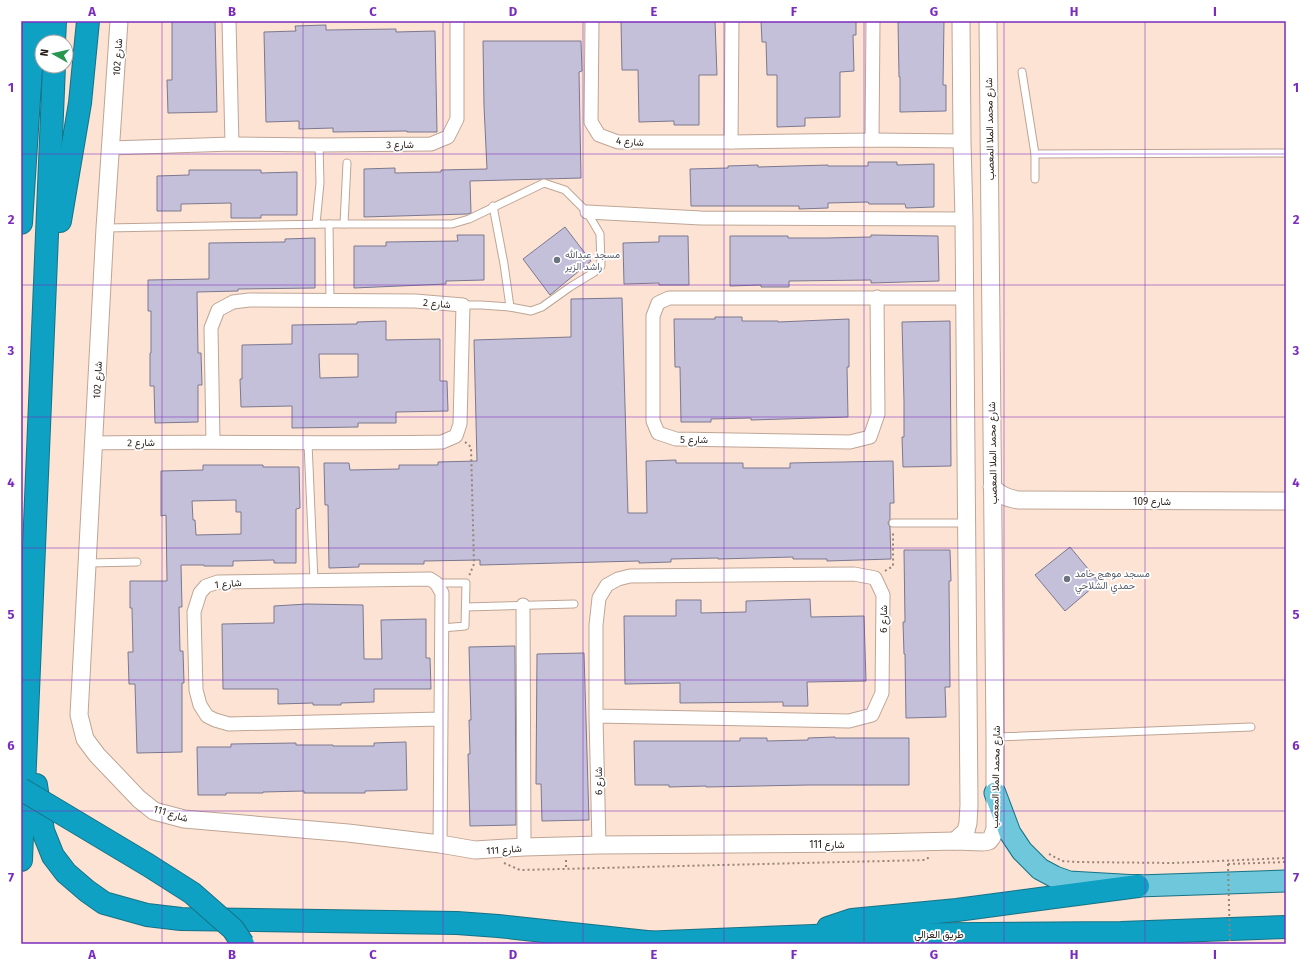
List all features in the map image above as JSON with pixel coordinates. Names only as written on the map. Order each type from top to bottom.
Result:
[{"type":"highway","points":[[21,223],[34,21]]},
{"type":"highway","points":[[54,34],[55,21]]},
{"type":"highway","points":[[42,361],[62,206],[80,103],[88,21]]},
{"type":"highway","points":[[21,860],[54,74]]},
{"type":"highway","points":[[28,697],[35,782],[43,831],[53,856],[66,873],[104,903],[147,915],[181,919],[498,926],[656,943]]},
{"type":"highway","points":[[21,789],[192,893],[233,929],[243,944]]},
{"type":"highway","points":[[803,936],[852,920],[957,910],[1138,886]]},
{"type":"highway","name":"طريق الغزالي","points":[[520,944],[656,943],[803,936],[1121,932],[1286,927]]},
{"type":"main road","points":[[995,793],[1010,834],[1022,851],[1040,869],[1069,882],[1138,886],[1286,881]]},
{"type":"street","name":"شارع 102","points":[[85,739],[79,715],[105,228],[119,21]]},
{"type":"street","points":[[229,21],[232,144]]},
{"type":"street","name":"شارع 3","points":[[111,148],[232,144],[431,144],[448,137],[457,119],[457,21]]},
{"type":"street","name":"شارع 4","points":[[592,21],[591,122],[599,135],[618,142],[872,140],[962,141]]},
{"type":"street","points":[[731,142],[732,21]]},
{"type":"street","points":[[872,140],[873,21]]},
{"type":"street","points":[[956,841],[966,831],[968,823],[969,737],[961,21]]},
{"type":"street","name":"شارع محمد الملا المعصب","points":[[956,841],[989,841],[995,829],[988,21]]},
{"type":"street","points":[[587,212],[701,218],[964,219]]},
{"type":"street","name":"شارع 5","points":[[877,297],[878,414],[870,437],[850,442],[676,439],[658,433],[653,421],[653,316],[658,303],[669,298],[877,297],[964,298]]},
{"type":"street","name":"شارع 2","points":[[94,442],[442,442],[456,436],[460,424],[463,305],[416,301],[330,299],[249,300],[233,302],[218,310],[211,328],[213,441]]},
{"type":"street","name":"شارع 109","points":[[992,488],[1007,498],[1018,500],[1286,501]]},
{"type":"street","name":"شارع 109","points":[[993,517],[1007,504],[1018,500]]},
{"type":"street","name":"شارع 6","points":[[596,716],[849,721],[872,715],[882,693],[883,595],[875,578],[854,574],[630,576],[618,579],[607,585],[599,598],[596,625],[596,716],[599,845]]},
{"type":"street","name":"شارع 1","points":[[436,583],[430,580],[218,582],[206,586],[200,593],[194,612],[196,690],[200,705],[207,716],[229,724],[441,719]]},
{"type":"street","points":[[436,583],[442,593],[440,844]]},
{"type":"street","points":[[523,605],[524,847]]},
{"type":"street","points":[[969,737],[995,737]]},
{"type":"street","name":"شارع 111","points":[[85,739],[97,755],[139,799],[154,811],[184,819],[348,832],[475,850],[599,845],[956,841]]},
{"type":"lane","points":[[1022,72],[1035,154],[1035,180]]},
{"type":"lane","points":[[316,224],[320,183],[320,145]]},
{"type":"lane","points":[[1035,154],[1286,153]]},
{"type":"lane","points":[[344,224],[347,163]]},
{"type":"lane","points":[[105,228],[316,224],[452,224],[469,219],[493,206],[544,183],[565,190],[587,212],[600,234],[601,266],[593,273],[542,307],[531,311],[510,307],[463,305]]},
{"type":"lane","points":[[493,206],[504,264],[510,307]]},
{"type":"lane","points":[[329,224],[330,299]]},
{"type":"lane","points":[[308,443],[314,581]]},
{"type":"lane","points":[[893,523],[967,523]]},
{"type":"lane","points":[[88,563],[137,562]]},
{"type":"lane","points":[[436,583],[466,583],[465,626],[442,628]]},
{"type":"lane","points":[[466,606],[574,604]]},
{"type":"lane","points":[[995,737],[1251,727]]},
{"type":"path","points":[[456,436],[471,447],[474,564],[466,583]]},
{"type":"path","points":[[875,578],[893,566],[893,523]]},
{"type":"path","points":[[1022,851],[1036,854],[1048,853],[1062,861],[1076,862],[1174,863],[1286,858]]},
{"type":"path","points":[[500,862],[520,870],[925,860],[931,856]]},
{"type":"path","points":[[1230,944],[1228,864],[1286,862]]},
{"type":"building","points":[[172,21],[215,21],[217,112],[168,113],[167,80],[172,80]]},
{"type":"building","points":[[621,21],[715,21],[717,75],[699,75],[699,125],[674,125],[674,121],[639,122],[638,70],[622,70]]},
{"type":"building","points":[[761,21],[856,21],[856,35],[853,35],[854,71],[840,72],[840,117],[805,118],[805,126],[777,127],[777,75],[767,75],[766,42],[762,42]]},
{"type":"building","points":[[898,21],[944,21],[943,85],[946,85],[946,111],[900,112]]},
{"type":"building","points":[[326,25],[326,30],[396,29],[396,32],[435,31],[437,132],[333,132],[333,128],[299,129],[299,121],[266,122],[264,32],[296,31],[295,26]]},
{"type":"building","points":[[483,41],[581,41],[582,71],[579,72],[581,178],[470,181],[471,213],[364,217],[364,169],[395,168],[395,173],[487,169]]},
{"type":"building","points":[[868,162],[897,162],[897,165],[934,164],[934,207],[906,208],[905,204],[869,204],[868,202],[828,203],[828,208],[799,209],[799,206],[691,206],[690,169],[728,168],[728,166],[758,165],[758,167],[828,165],[868,166]]},
{"type":"building","points":[[189,170],[261,170],[261,173],[297,172],[297,215],[261,215],[261,218],[231,218],[231,203],[181,204],[181,211],[157,211],[157,176],[189,175]]},
{"type":"building","name":"مسجد عبدالله راشد الزير","points":[[565,227],[591,261],[550,295],[523,259]]},
{"type":"building","points":[[457,235],[484,235],[484,280],[446,281],[446,284],[354,288],[354,246],[386,246],[386,242],[458,241]]},
{"type":"building","points":[[871,235],[938,236],[939,281],[871,283],[871,280],[789,281],[789,287],[761,287],[761,285],[730,286],[730,236],[788,236],[788,238],[826,238],[871,237]]},
{"type":"building","points":[[659,236],[688,236],[689,285],[659,285],[659,283],[624,284],[623,243],[659,242]]},
{"type":"building","points":[[315,238],[315,288],[238,289],[238,291],[197,292],[198,353],[201,353],[202,385],[198,385],[198,422],[155,423],[154,386],[150,386],[151,311],[148,311],[148,280],[209,279],[209,243],[285,242],[285,239]]},
{"type":"building","points":[[622,298],[628,513],[647,513],[646,461],[676,460],[676,463],[743,463],[743,468],[790,468],[790,463],[893,461],[894,503],[890,503],[890,519],[888,523],[890,527],[891,559],[827,561],[827,559],[793,559],[793,557],[718,558],[671,559],[671,562],[639,563],[639,561],[480,565],[480,560],[424,561],[424,564],[359,564],[359,567],[329,568],[328,505],[325,505],[324,463],[349,463],[350,470],[399,469],[399,465],[438,465],[438,462],[477,461],[474,340],[571,337],[571,299]]},
{"type":"building","points":[[715,317],[742,317],[742,321],[778,322],[849,319],[849,367],[847,367],[848,417],[751,420],[751,418],[711,419],[711,422],[681,422],[680,367],[675,367],[674,319],[715,319]]},
{"type":"building","points":[[386,321],[386,340],[440,339],[440,381],[447,381],[448,411],[396,412],[396,423],[358,423],[358,427],[292,428],[292,406],[241,407],[240,379],[242,379],[242,345],[292,344],[292,325],[357,324],[357,322]],"holes":[[[319,354],[358,354],[358,377],[320,378]]]},
{"type":"building","points":[[950,321],[951,466],[903,467],[902,437],[904,437],[904,402],[902,322]]},
{"type":"building","points":[[203,465],[263,465],[263,467],[299,467],[300,508],[296,509],[296,563],[274,563],[274,560],[233,561],[233,566],[181,565],[182,607],[179,607],[180,651],[183,651],[184,683],[182,683],[182,752],[137,753],[135,684],[129,684],[128,652],[133,652],[130,581],[167,581],[166,515],[161,516],[161,471],[203,470]],"holes":[[[236,500],[236,512],[241,512],[241,534],[196,535],[195,520],[193,520],[192,501]]]},
{"type":"building","name":"مسجد موهج حامد حمدي الشلاحي","points":[[1070,547],[1099,582],[1065,611],[1035,575]]},
{"type":"building","points":[[904,550],[950,550],[950,687],[945,687],[946,717],[906,718],[903,622],[905,622]]},
{"type":"building","points":[[810,599],[811,617],[864,616],[866,681],[807,682],[808,706],[783,706],[783,702],[680,703],[680,683],[625,684],[624,616],[676,616],[676,600],[701,600],[701,613],[746,612],[746,601]]},
{"type":"building","points":[[307,604],[363,605],[364,659],[382,659],[381,620],[426,619],[426,658],[430,658],[431,689],[374,689],[374,702],[341,703],[341,705],[313,705],[313,703],[278,704],[278,689],[223,689],[222,624],[274,623],[274,606]]},
{"type":"building","points":[[515,646],[516,825],[470,826],[468,754],[470,754],[469,720],[471,720],[469,647]]},
{"type":"building","points":[[584,653],[589,820],[542,821],[541,784],[536,784],[537,654]]},
{"type":"building","points":[[740,738],[767,738],[767,741],[808,740],[808,738],[909,738],[909,785],[669,787],[669,785],[635,785],[634,741],[740,741]]},
{"type":"building","points":[[406,742],[407,790],[365,791],[365,793],[304,793],[304,791],[198,795],[197,747],[231,747],[231,744],[296,743],[296,745],[374,746],[374,743]]},
{"type":"place","name":"مسجد عبدالله راشد الزير","points":[[557,260]]},
{"type":"place","name":"مسجد موهج حامد حمدي الشلاحي","points":[[1067,579]]}]
